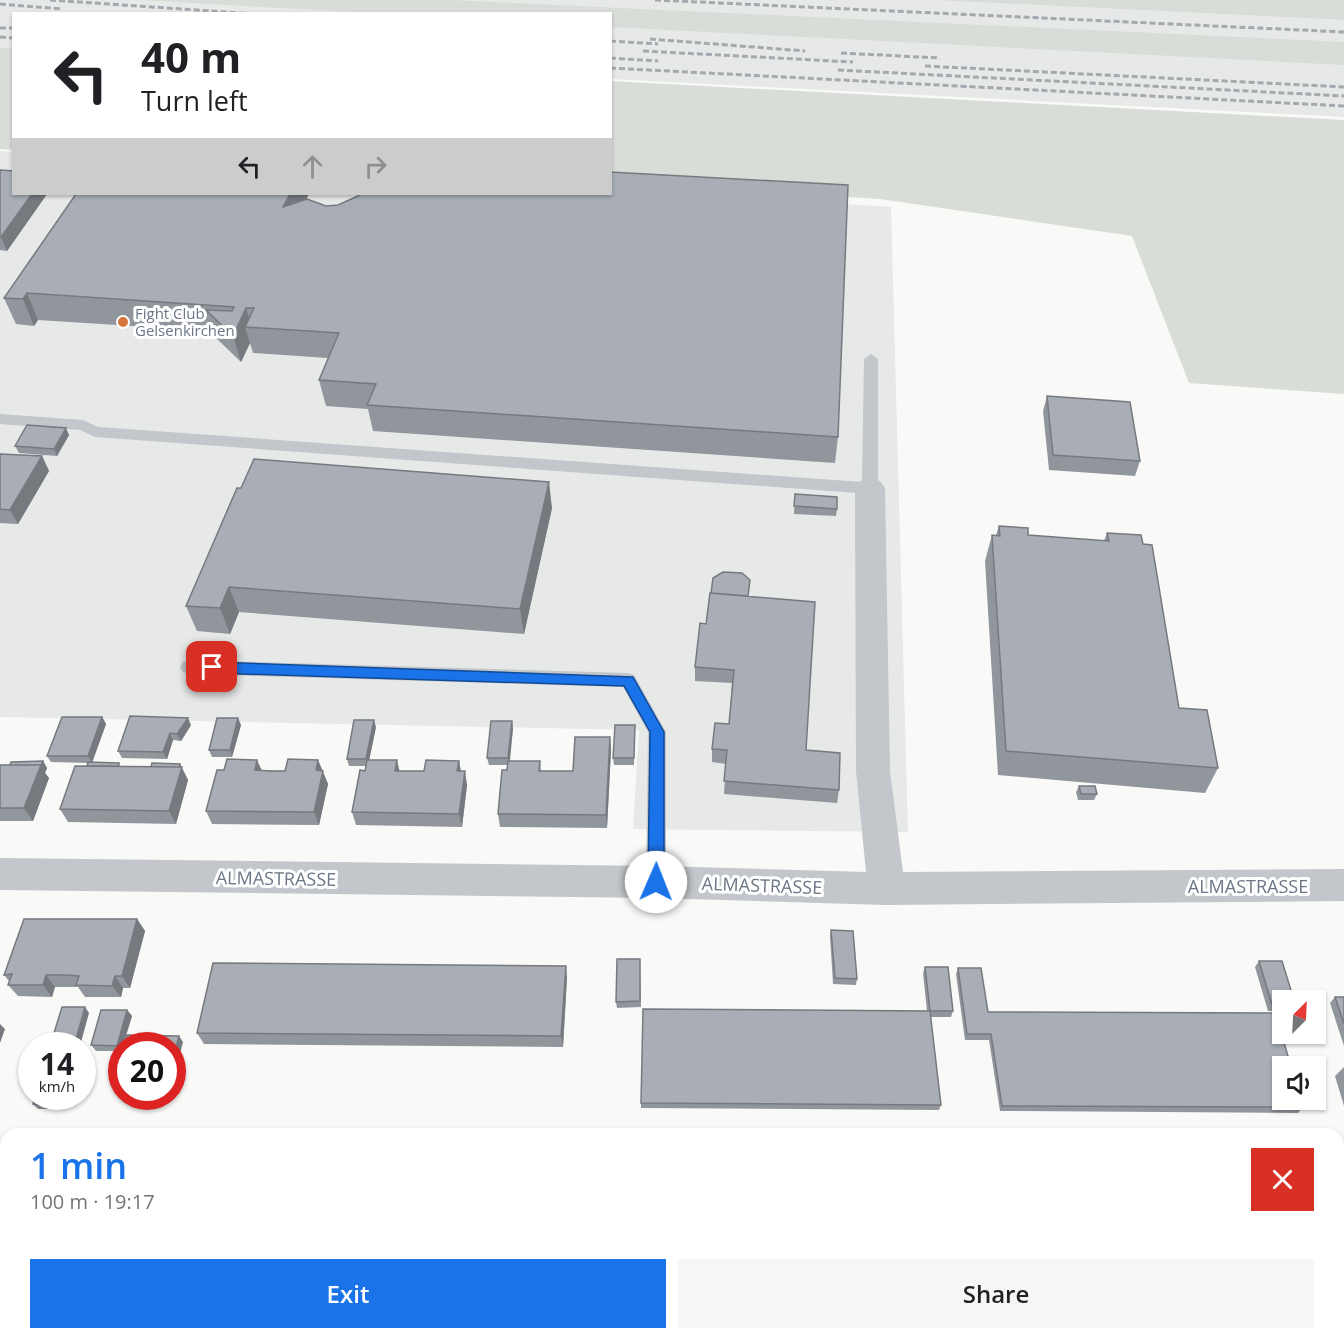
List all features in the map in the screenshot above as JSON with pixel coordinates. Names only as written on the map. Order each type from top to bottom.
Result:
[{"type":"street","points":[[870,488],[873,771],[885,889]]},
{"type":"street","name":"ALMASTRASSE","points":[[0,874],[656,882],[885,889],[1344,885]]},
{"type":"lane","points":[[0,419],[83,425],[95,432],[870,488],[871,359]]},
{"type":"lane","points":[[189,667],[628,680],[657,732],[656,882]]},
{"type":"shaded area","points":[[0,0],[932,0],[1344,20],[1344,117],[612,79],[612,12],[12,12],[12,48],[0,48]]},
{"type":"shaded area","points":[[139,0],[452,0],[1344,42],[1344,65],[612,27],[612,12],[355,12]]},
{"type":"shaded area","points":[[932,0],[1344,0],[1344,20]]},
{"type":"shaded area","points":[[0,48],[12,48],[12,150],[0,149]]},
{"type":"shaded area","points":[[612,81],[1344,120],[1344,394],[1189,383],[1132,236],[880,199],[612,183]]},
{"type":"shaded area","points":[[0,151],[12,152],[12,195],[612,195],[612,189],[891,207],[908,832],[633,829],[639,730],[0,717]]},
{"type":"building","points":[[0,170],[12,171],[12,195],[31,195],[0,236]]},
{"type":"building","points":[[612,172],[848,185],[838,437],[367,405],[376,384],[319,380],[339,333],[245,327],[254,308],[246,308],[233,336],[206,310],[232,311],[234,307],[27,293],[23,299],[4,298],[75,195],[289,195],[283,207],[307,199],[326,206],[338,205],[358,196],[612,195]]},
{"type":"building","points":[[1047,396],[1130,402],[1140,461],[1053,455]]},
{"type":"building","points":[[27,425],[66,428],[54,449],[15,446]]},
{"type":"building","points":[[0,454],[42,456],[10,510],[0,509]]},
{"type":"building","points":[[254,459],[549,482],[520,609],[229,587],[220,608],[186,606],[237,488],[241,488]]},
{"type":"building","points":[[795,494],[837,497],[837,509],[794,506]]},
{"type":"building","points":[[999,526],[1028,528],[1028,535],[1109,541],[1107,533],[1141,535],[1143,544],[1152,545],[1179,708],[1207,710],[1218,768],[1006,751],[992,535],[1000,536]]},
{"type":"building","points":[[723,572],[742,573],[750,580],[748,596],[711,593],[713,578]]},
{"type":"building","points":[[710,593],[815,602],[806,750],[840,753],[839,790],[724,781],[727,750],[712,749],[715,723],[729,724],[734,670],[695,667],[700,623],[706,624]]},
{"type":"building","points":[[130,716],[188,718],[177,734],[170,733],[163,752],[118,751]]},
{"type":"building","points":[[62,717],[102,717],[88,756],[47,756]]},
{"type":"building","points":[[217,718],[238,718],[230,750],[209,750]]},
{"type":"building","points":[[354,720],[374,720],[366,759],[347,759]]},
{"type":"building","points":[[491,721],[512,721],[508,758],[487,758]]},
{"type":"building","points":[[615,725],[635,725],[634,758],[613,758]]},
{"type":"building","points":[[575,737],[610,737],[606,815],[498,814],[502,770],[507,770],[508,761],[540,761],[539,771],[573,771]]},
{"type":"building","points":[[227,759],[257,760],[255,770],[270,771],[285,771],[288,759],[318,760],[316,770],[323,771],[314,812],[206,811],[217,770],[224,770]]},
{"type":"building","points":[[367,760],[397,760],[395,771],[424,771],[426,760],[459,761],[457,771],[465,771],[459,814],[352,812],[360,770],[365,771]]},
{"type":"building","points":[[43,761],[41,766],[10,765],[11,762]]},
{"type":"building","points":[[88,762],[119,763],[118,766],[87,766]]},
{"type":"building","points":[[152,763],[180,764],[179,767],[151,767]]},
{"type":"building","points":[[0,765],[41,765],[24,808],[0,808]]},
{"type":"building","points":[[75,766],[182,767],[169,811],[60,809]]},
{"type":"building","points":[[1079,786],[1095,786],[1097,794],[1081,794]]},
{"type":"building","points":[[24,919],[137,919],[122,976],[115,976],[112,986],[76,985],[79,976],[65,975],[46,975],[43,985],[8,985],[12,974],[4,975]]},
{"type":"building","points":[[831,930],[853,931],[857,979],[835,978]]},
{"type":"building","points":[[617,959],[640,959],[640,1001],[616,1002]]},
{"type":"building","points":[[1259,961],[1282,961],[1291,990],[1272,990],[1272,1005]]},
{"type":"building","points":[[213,963],[566,966],[561,1036],[197,1033]]},
{"type":"building","points":[[925,967],[948,967],[953,1011],[930,1011]]},
{"type":"building","points":[[958,968],[981,968],[988,1012],[1272,1013],[1272,1044],[1284,1044],[1288,1056],[1272,1056],[1272,1107],[1002,1106],[991,1034],[967,1034]]},
{"type":"building","points":[[1335,997],[1344,997],[1344,1024]]},
{"type":"building","points":[[62,1007],[85,1007],[78,1032],[54,1032]]},
{"type":"building","points":[[643,1009],[930,1011],[941,1105],[641,1103]]},
{"type":"building","points":[[101,1010],[127,1010],[121,1032],[108,1032],[108,1046],[96,1045],[95,1032]]},
{"type":"railway","points":[[50,0],[226,12]]},
{"type":"railway","points":[[655,0],[1344,32]]},
{"type":"railway","points":[[0,4],[62,9]]},
{"type":"railway","points":[[0,28],[12,28]]},
{"type":"railway","points":[[0,37],[12,38]]},
{"type":"railway","points":[[650,39],[805,51]]},
{"type":"railway","points":[[612,41],[658,44]]},
{"type":"railway","points":[[643,51],[853,62]]},
{"type":"railway","points":[[841,53],[940,58]]},
{"type":"railway","points":[[612,58],[658,61]]},
{"type":"railway","points":[[925,66],[1344,87]]},
{"type":"railway","points":[[612,68],[1344,106]]},
{"type":"railway","points":[[838,70],[1344,96]]},
{"type":"place","name":"Fight Club Gelsenkirchen","points":[[123,322]]},
{"type":"route","points":[[212,667],[628,680],[657,732],[656,882]]}]
